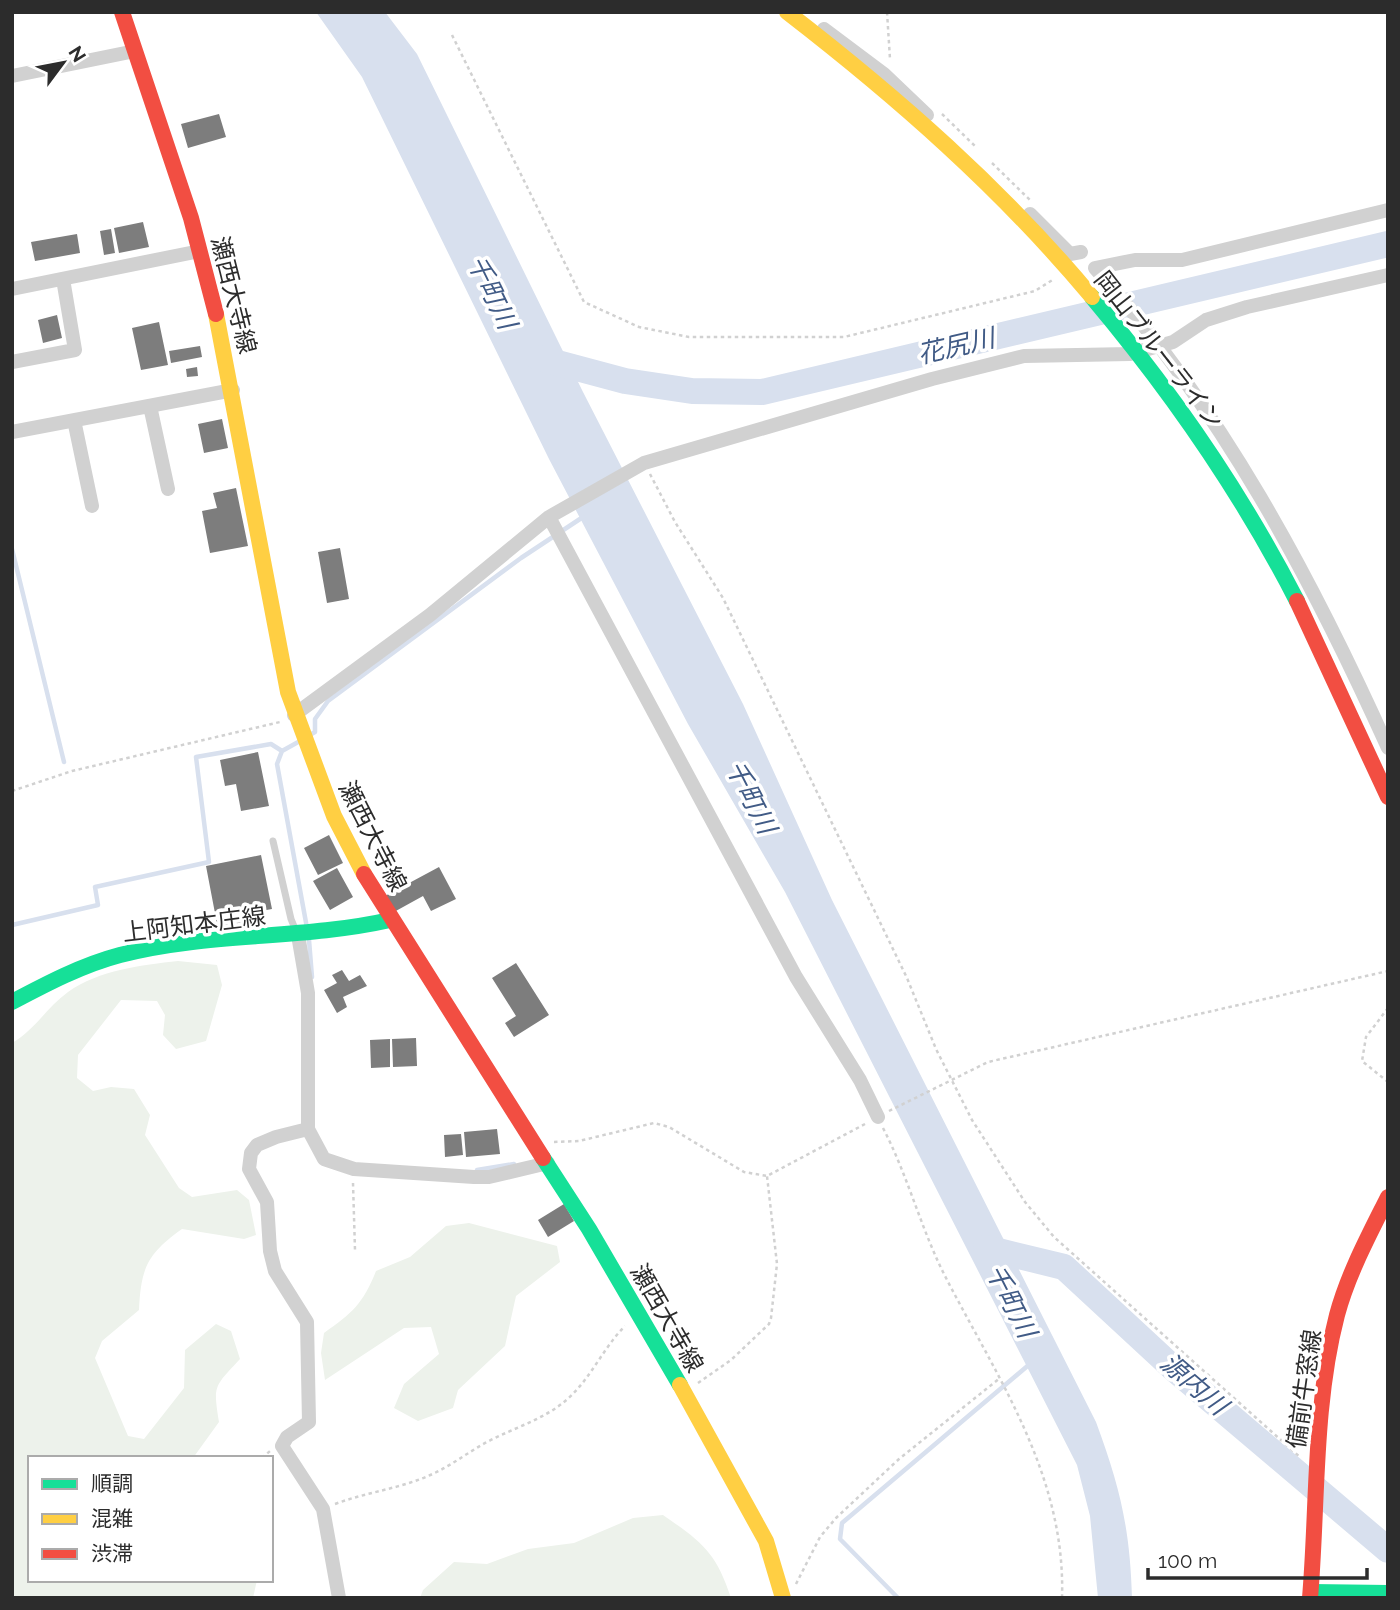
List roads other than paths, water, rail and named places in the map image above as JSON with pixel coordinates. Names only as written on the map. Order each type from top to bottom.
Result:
[{"type":"main road","name":"瀬西大寺線","points":[[122,12],[156,106],[200,251],[233,390],[295,720],[334,816],[390,919],[548,1163],[639,1313],[760,1529],[779,1577],[783,1597]]},
{"type":"main road","name":"岡山ブルーライン","points":[[787,12],[959,156],[1058,258],[1144,362],[1219,467],[1289,583],[1348,701],[1388,797]]},
{"type":"main road","name":"上阿知本庄線","points":[[12,1002],[60,977],[122,955],[184,944],[305,934],[390,919]]},
{"type":"main road","name":"備前牛窓線","points":[[1310,1595],[1316,1469],[1325,1377],[1338,1314],[1365,1242],[1388,1196]]},
{"type":"main road","points":[[1310,1595],[1386,1593]]},
{"type":"street","points":[[802,12],[884,74],[1070,254],[1081,251]]},
{"type":"street","points":[[12,76],[135,51]]},
{"type":"street","points":[[1388,210],[1182,260],[1135,260],[1095,268],[1155,343],[1220,433],[1290,545],[1345,652],[1388,748]]},
{"type":"street","points":[[12,289],[200,251]]},
{"type":"street","points":[[295,720],[430,615],[549,517],[640,466],[932,379],[1024,356],[1096,357],[1155,343],[1173,342],[1206,320],[1247,307],[1388,275]]},
{"type":"street","points":[[12,362],[75,350],[63,279]]},
{"type":"street","points":[[12,432],[233,390]]},
{"type":"street","points":[[150,406],[168,489]]},
{"type":"street","points":[[75,420],[92,506]]},
{"type":"street","points":[[549,517],[796,977],[860,1080],[879,1116]]},
{"type":"street","points":[[305,934],[308,1129],[324,1158],[354,1169],[489,1177],[548,1163]]},
{"type":"street","points":[[308,1129],[257,1145],[251,1153],[249,1169],[267,1202],[270,1251],[275,1271],[307,1322],[310,1336],[309,1422],[287,1437],[282,1446],[323,1509],[339,1598]]},
{"type":"lane","points":[[273,841],[291,919],[305,934]]},
{"type":"water","name":"千町川","points":[[316,12],[385,12],[417,54],[583,392],[743,704],[832,900],[1096,1422],[1122,1508],[1129,1550],[1132,1598],[1098,1598],[1090,1516],[1077,1465],[785,892],[688,724],[549,459],[362,77]]},
{"type":"waterway","name":"花尻川","points":[[539,358],[625,381],[692,391],[762,392],[1388,244]]},
{"type":"waterway","points":[[308,736],[315,732],[315,719],[328,701],[521,558],[583,517]]},
{"type":"waterway","points":[[12,549],[64,762]]},
{"type":"waterway","points":[[300,741],[282,751],[277,764],[307,928]]},
{"type":"waterway","points":[[12,925],[98,905],[95,887],[209,862],[196,757],[271,744],[282,751]]},
{"type":"waterway","points":[[309,940],[312,977]]},
{"type":"waterway","points":[[477,1170],[514,1164]]},
{"type":"waterway","name":"源内川","points":[[986,1248],[1064,1267],[1172,1367],[1388,1550]]},
{"type":"waterway","points":[[898,1598],[840,1539],[842,1523],[1031,1363]]}]
